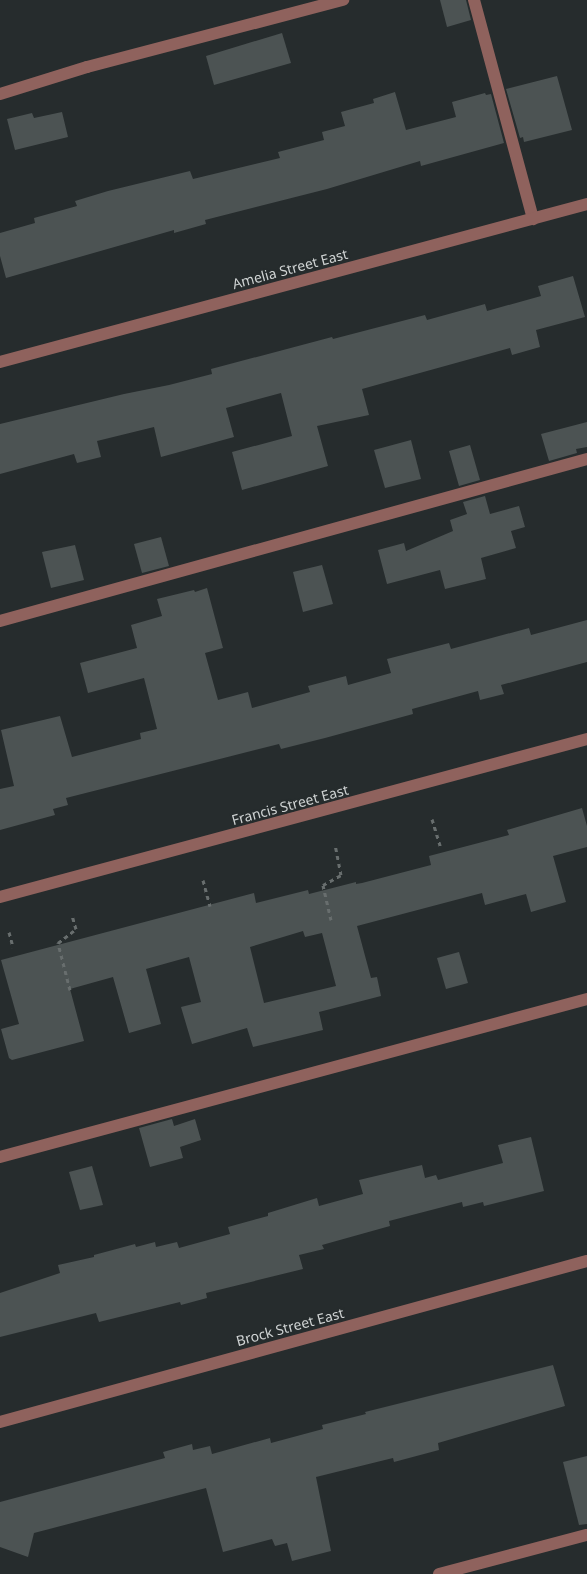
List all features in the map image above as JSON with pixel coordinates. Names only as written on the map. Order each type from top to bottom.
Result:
[{"type":"street","points":[[0,94],[87,67],[343,0]]},
{"type":"street","points":[[474,0],[533,219]]},
{"type":"street","name":"Amelia Street East","points":[[0,362],[587,204]]},
{"type":"street","points":[[0,621],[587,459]]},
{"type":"street","name":"Francis Street East","points":[[0,897],[587,740]]},
{"type":"street","points":[[0,1157],[587,999]]},
{"type":"street","name":"Brock Street East","points":[[0,1422],[587,1262]]},
{"type":"street","points":[[439,1574],[587,1536]]},
{"type":"path","points":[[432,819],[440,846]]},
{"type":"path","points":[[331,920],[323,885],[341,875],[335,845]]},
{"type":"path","points":[[203,880],[210,906]]},
{"type":"path","points":[[70,990],[58,943],[76,929],[72,915]]},
{"type":"path","points":[[9,932],[13,947]]},
{"type":"building","points":[[440,0],[466,0],[471,20],[447,27]]},
{"type":"building","points":[[282,33],[291,63],[214,85],[206,56]]},
{"type":"building","points":[[557,76],[572,130],[524,142],[523,137],[520,138],[506,89]]},
{"type":"building","points":[[395,92],[406,130],[456,117],[452,102],[485,93],[486,95],[491,94],[504,143],[421,166],[420,161],[327,189],[205,220],[206,224],[174,233],[174,230],[6,278],[0,256],[0,233],[35,223],[34,218],[77,206],[75,201],[108,191],[190,171],[193,179],[280,158],[278,152],[324,140],[322,132],[345,126],[341,112],[374,103],[373,99]]},
{"type":"building","points":[[62,112],[68,137],[15,150],[7,119],[32,113],[34,118]]},
{"type":"building","points":[[573,276],[585,317],[536,330],[540,347],[512,355],[510,348],[362,389],[369,415],[317,426],[328,466],[242,490],[232,452],[292,436],[281,393],[226,408],[234,437],[161,457],[154,427],[97,441],[101,457],[77,463],[74,454],[0,474],[0,424],[212,374],[211,369],[425,315],[427,320],[485,304],[487,311],[541,296],[538,286]]},
{"type":"building","points":[[587,422],[587,447],[576,449],[577,453],[549,461],[541,434]]},
{"type":"building","points":[[411,440],[421,479],[385,488],[374,450]]},
{"type":"building","points":[[470,445],[480,480],[459,486],[449,451]]},
{"type":"building","points":[[485,496],[490,514],[519,506],[525,527],[511,531],[516,548],[481,558],[486,579],[445,589],[440,570],[387,584],[378,550],[404,543],[406,551],[453,531],[450,520],[467,514],[463,502]]},
{"type":"building","points":[[161,537],[169,566],[142,573],[134,544]]},
{"type":"building","points":[[75,545],[84,580],[51,588],[42,552]]},
{"type":"building","points":[[322,565],[333,604],[303,612],[293,572]]},
{"type":"building","points":[[207,588],[223,648],[205,653],[218,700],[248,692],[252,708],[310,692],[308,686],[346,676],[348,685],[391,673],[387,659],[449,643],[451,649],[529,628],[531,635],[587,620],[587,662],[501,685],[504,694],[480,700],[478,691],[412,709],[413,714],[325,738],[281,749],[279,744],[66,798],[68,805],[53,809],[55,815],[0,830],[0,789],[14,786],[1,730],[60,716],[72,757],[141,739],[140,733],[157,729],[144,678],[88,693],[80,663],[137,648],[131,625],[162,616],[157,599]]},
{"type":"building","points":[[582,808],[587,826],[587,847],[553,856],[566,902],[531,912],[526,894],[485,905],[482,893],[357,926],[371,978],[377,977],[381,996],[319,1012],[323,1030],[253,1047],[247,1028],[192,1044],[181,1007],[201,1002],[189,957],[146,969],[161,1024],[129,1033],[113,977],[70,989],[84,1041],[12,1060],[9,1058],[1,1029],[19,1024],[1,960],[254,893],[256,903],[308,890],[309,894],[356,882],[356,884],[362,883],[431,865],[429,856],[509,835],[507,830]],"holes":[[[303,931],[305,937],[322,933],[336,986],[264,1003],[250,947]]]},
{"type":"building","points":[[459,952],[468,983],[446,989],[437,958]]},
{"type":"building","points":[[172,1119],[174,1126],[195,1119],[201,1140],[180,1147],[183,1158],[150,1167],[139,1128]]},
{"type":"building","points":[[531,1137],[544,1191],[484,1206],[483,1202],[463,1207],[462,1202],[389,1221],[390,1226],[322,1245],[324,1249],[299,1255],[303,1269],[206,1293],[207,1298],[181,1305],[180,1302],[99,1322],[96,1313],[0,1337],[0,1293],[60,1273],[58,1265],[94,1257],[94,1255],[135,1244],[136,1247],[155,1242],[156,1247],[177,1242],[179,1248],[230,1234],[228,1227],[268,1216],[268,1213],[317,1198],[319,1206],[363,1194],[359,1180],[422,1165],[425,1178],[436,1175],[438,1180],[503,1163],[498,1145]]},
{"type":"building","points":[[92,1166],[103,1205],[80,1210],[69,1172]]},
{"type":"building","points":[[553,1365],[565,1406],[438,1443],[439,1450],[394,1462],[393,1458],[316,1477],[331,1551],[292,1561],[287,1543],[275,1546],[272,1539],[223,1552],[206,1488],[34,1533],[28,1557],[0,1547],[0,1502],[165,1458],[163,1452],[192,1444],[193,1450],[210,1446],[212,1454],[270,1438],[271,1443],[323,1429],[322,1425],[366,1414],[365,1412]]},
{"type":"building","points":[[587,1456],[587,1524],[579,1525],[563,1462]]}]
